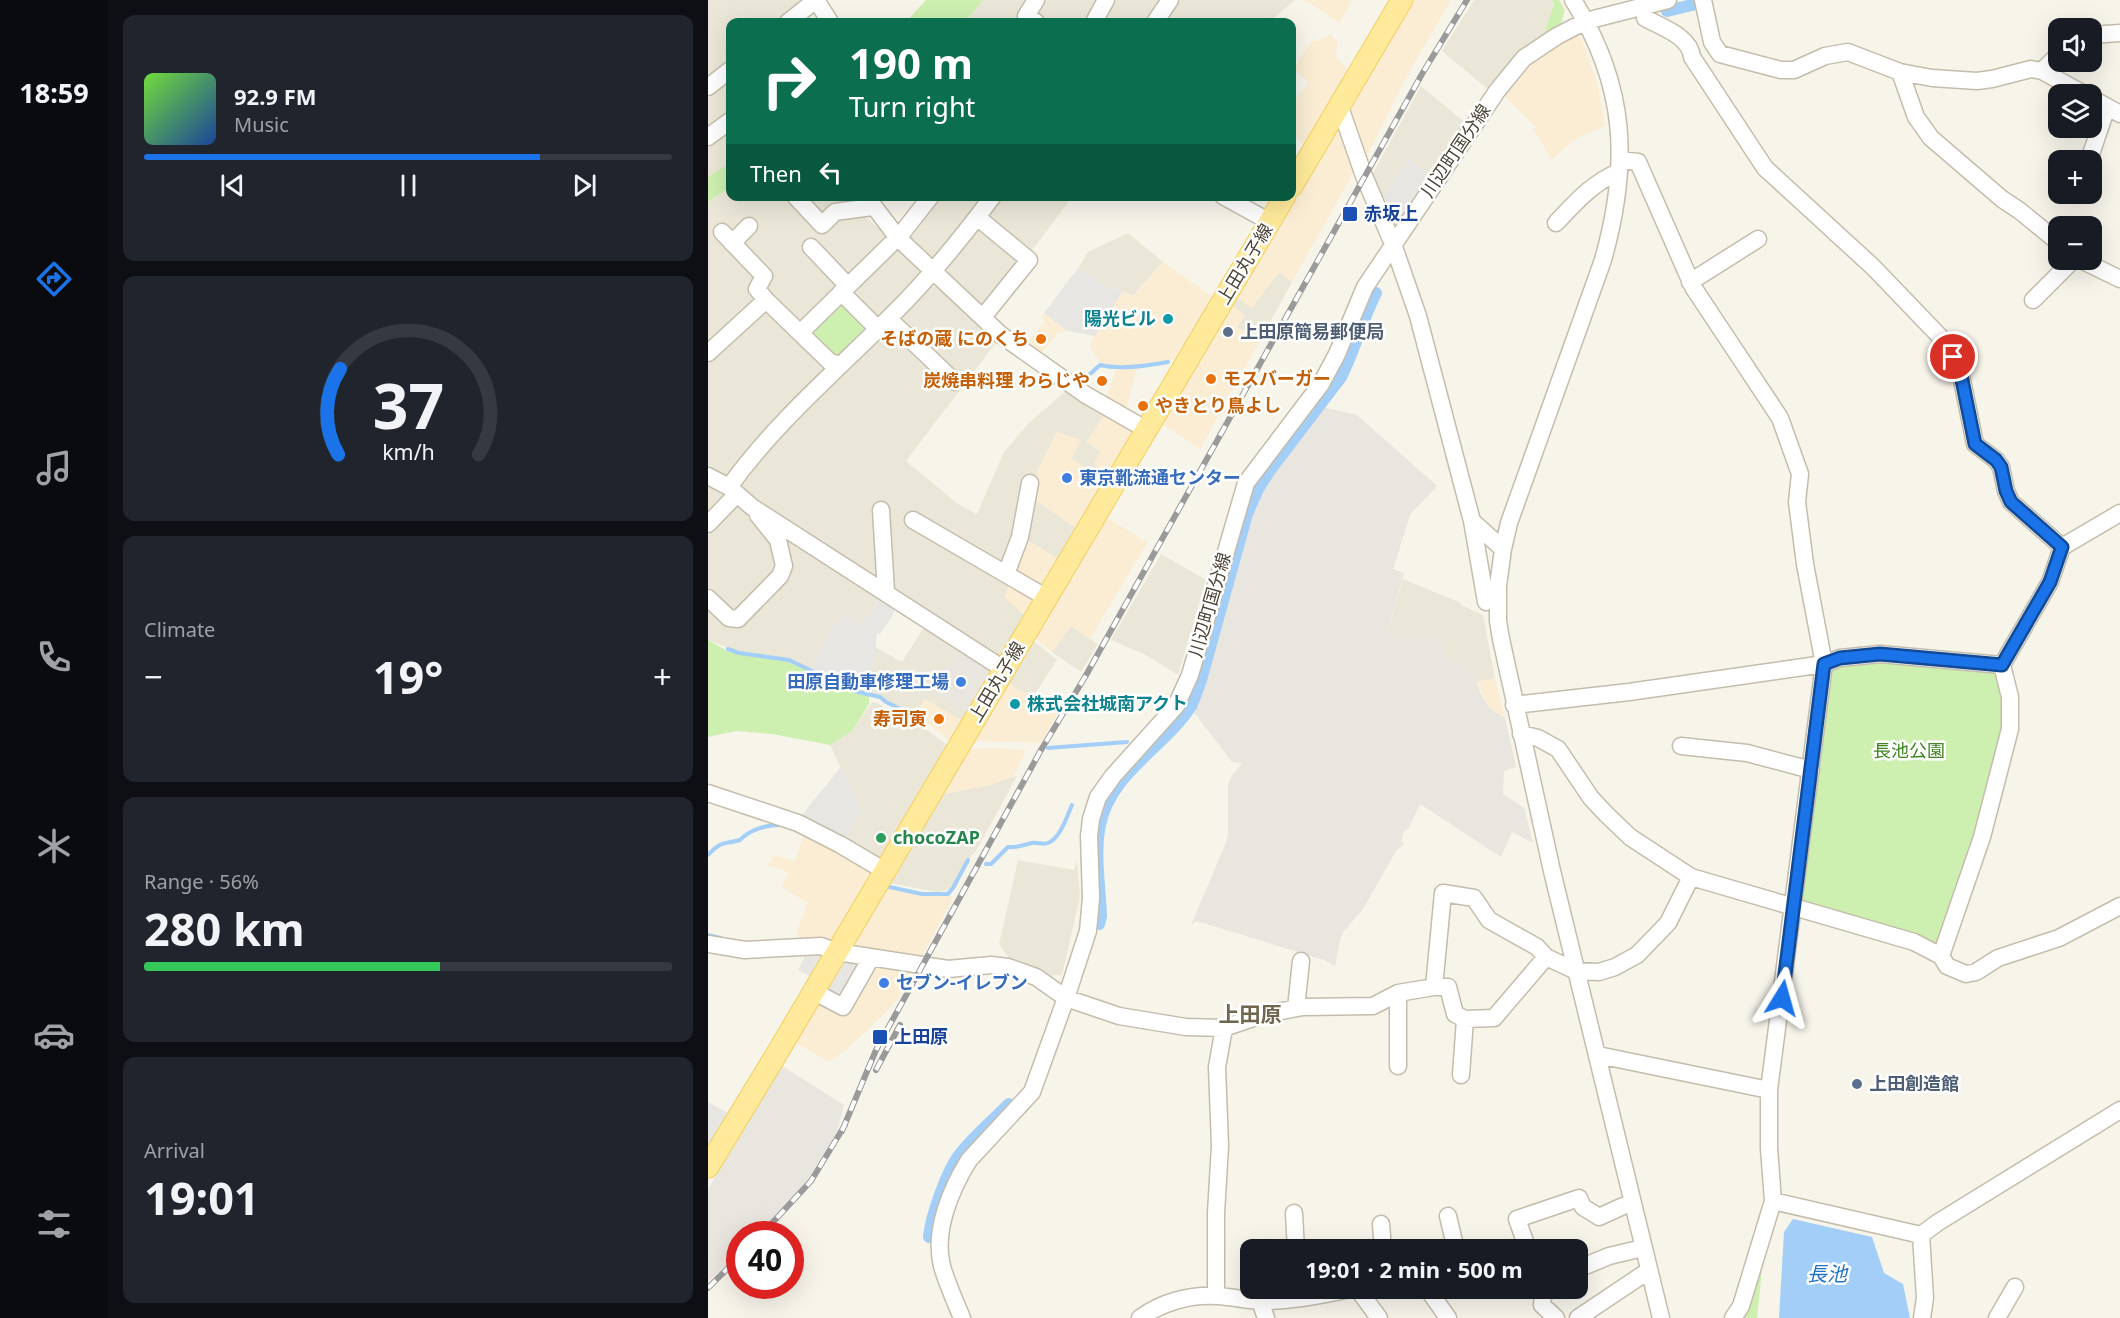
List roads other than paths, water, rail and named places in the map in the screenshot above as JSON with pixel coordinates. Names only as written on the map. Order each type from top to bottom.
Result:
[{"type":"main road","points":[[1296,179],[1402,0]]},
{"type":"main road","name":"上田丸子線","points":[[708,1167],[1282,201]]},
{"type":"street","points":[[793,18],[816,0],[827,18]]},
{"type":"street","points":[[1029,18],[1026,16],[1036,0]]},
{"type":"street","points":[[1096,18],[1106,0]]},
{"type":"street","points":[[1158,18],[1170,0]]},
{"type":"street","points":[[1573,0],[1587,21],[1603,56],[1615,97],[1620,166],[1616,210],[1603,260],[1518,496],[1503,549],[1498,586],[1498,621],[1514,705],[1576,971],[1661,1318]]},
{"type":"street","name":"川辺町国分線","points":[[962,1318],[942,1264],[942,1228],[947,1206],[961,1172],[969,1160],[1032,1092],[1088,932],[1091,898],[1089,836],[1091,819],[1098,797],[1113,776],[1181,698],[1190,675],[1246,483],[1330,368],[1365,287],[1393,244],[1497,91],[1524,58],[1552,39],[1587,21],[1668,0]]},
{"type":"street","points":[[1703,0],[1712,42],[1720,54],[1781,70],[1794,70],[1825,56],[1848,51],[1900,72],[1932,78],[1977,81],[2031,69],[2042,71],[2066,84]]},
{"type":"street","points":[[1645,18],[1684,40],[1691,49],[1692,57],[1764,168],[1873,267],[1948,345],[1961,375],[1975,444],[1996,460],[2001,467],[2011,502],[2062,547]]},
{"type":"street","points":[[2102,35],[2120,33]]},
{"type":"street","points":[[1691,49],[1712,42]]},
{"type":"street","points":[[2042,71],[2048,65]]},
{"type":"street","points":[[1900,72],[1916,117],[1931,138],[2002,199],[2048,234]]},
{"type":"street","points":[[1340,107],[1418,316],[1472,521],[1486,602]]},
{"type":"street","points":[[2094,150],[2113,111]]},
{"type":"street","points":[[708,137],[726,124]]},
{"type":"street","points":[[1556,224],[1582,196],[1604,177],[1620,166],[1638,162],[1690,282],[1780,418],[1800,474],[1797,502],[1824,664],[1769,1090],[1769,1148],[1773,1201],[1741,1306],[1733,1318]]},
{"type":"street","points":[[800,201],[822,225],[835,212],[869,202],[894,242],[934,272],[1001,335],[1086,395],[1147,430]]},
{"type":"street","points":[[800,333],[894,242],[927,201]]},
{"type":"street","points":[[708,524],[733,490],[751,456],[777,427],[934,272],[989,201]]},
{"type":"street","points":[[1232,201],[1270,222]]},
{"type":"street","points":[[977,217],[1029,260],[983,317]]},
{"type":"street","points":[[749,226],[727,237],[764,276],[757,289],[830,362],[840,365]]},
{"type":"street","points":[[1690,282],[1758,238]]},
{"type":"street","points":[[811,247],[844,289],[955,382]]},
{"type":"street","points":[[2033,300],[2063,270]]},
{"type":"street","points":[[2102,270],[2120,279]]},
{"type":"street","points":[[709,349],[766,300]]},
{"type":"street","points":[[708,476],[733,490],[752,507],[1005,670]]},
{"type":"street","points":[[1006,574],[1020,537],[1030,483]]},
{"type":"street","points":[[708,598],[729,618],[738,619],[780,576],[784,566],[778,540],[752,507]]},
{"type":"street","points":[[881,510],[885,592]]},
{"type":"street","points":[[1941,956],[1982,837],[2010,729],[2010,697],[2002,665],[2050,582],[2062,547],[2120,513]]},
{"type":"street","points":[[913,520],[1047,598]]},
{"type":"street","points":[[1472,521],[1503,549]]},
{"type":"street","points":[[1514,705],[1629,692],[1824,664],[1840,658],[1880,654],[2002,665]]},
{"type":"street","points":[[1521,734],[1538,738],[1558,749],[1591,798],[1606,814],[1630,837],[1690,877],[1914,942],[1941,956],[1947,966],[1966,974],[1976,972],[1998,958],[2058,938],[2120,906]]},
{"type":"street","points":[[1681,746],[1747,753],[1811,770]]},
{"type":"street","points":[[708,793],[798,823],[841,844],[885,871]]},
{"type":"street","points":[[1434,987],[1443,893],[1474,898],[1489,920],[1537,947],[1546,957],[1576,971],[1599,972],[1615,967],[1637,955],[1668,923],[1690,877]]},
{"type":"street","points":[[708,944],[745,950],[821,946],[837,952],[948,969],[991,964],[1008,967],[1036,977],[1066,998],[1119,1016],[1186,1028],[1224,1028],[1265,1014],[1296,1008],[1373,1006],[1398,993],[1434,987],[1448,987],[1455,1014],[1465,1018],[1494,1018],[1546,957]]},
{"type":"street","points":[[813,992],[843,1007],[872,958]]},
{"type":"street","points":[[1296,1008],[1301,961]]},
{"type":"street","points":[[1398,993],[1398,1065]]},
{"type":"street","points":[[1461,1075],[1465,1018]]},
{"type":"street","points":[[1215,1296],[1220,1146],[1217,1075],[1224,1028]]},
{"type":"street","points":[[1598,1055],[1769,1090]]},
{"type":"street","points":[[1773,1201],[1921,1235],[2120,1110]]},
{"type":"street","points":[[1524,1239],[1517,1219],[1579,1198],[1583,1207],[1599,1217],[1632,1202]]},
{"type":"street","points":[[1294,1213],[1295,1239]]},
{"type":"street","points":[[1448,1216],[1453,1239]]},
{"type":"street","points":[[1381,1224],[1382,1239]]},
{"type":"street","points":[[1921,1235],[1924,1298],[1922,1318]]},
{"type":"street","points":[[1588,1265],[1609,1256],[1644,1248]]},
{"type":"street","points":[[1578,1318],[1648,1271]]},
{"type":"street","points":[[1997,1318],[2015,1287]]},
{"type":"street","points":[[1140,1318],[1152,1309],[1183,1298],[1215,1296],[1260,1301],[1270,1299]]},
{"type":"street","points":[[1365,1299],[1379,1318]]},
{"type":"street","points":[[1435,1299],[1448,1318]]},
{"type":"street","points":[[1543,1299],[1542,1305],[1556,1318]]},
{"type":"street","points":[[1260,1301],[1266,1318]]},
{"type":"water","name":"長池","points":[[1793,1219],[1872,1237],[1884,1273],[1903,1284],[1910,1318],[1779,1318],[1784,1232]]},
{"type":"waterway","points":[[1667,11],[1692,5]]},
{"type":"waterway","points":[[1099,924],[1101,916],[1097,847],[1100,825],[1106,807],[1126,775],[1167,735],[1191,706],[1201,680],[1247,514],[1258,489],[1341,377],[1376,293]]},
{"type":"waterway","points":[[1080,383],[1100,365],[1125,367],[1168,362]]},
{"type":"waterway","points":[[728,649],[739,653],[789,660],[854,691],[880,697],[915,716]]},
{"type":"waterway","points":[[1048,748],[1127,742]]},
{"type":"waterway","points":[[986,864],[991,864],[1008,847],[1050,842],[1060,831],[1072,805]]},
{"type":"waterway","points":[[708,855],[720,845],[740,840],[754,831],[781,825]]},
{"type":"waterway","points":[[885,886],[922,894],[948,894],[968,860]]},
{"type":"waterway","points":[[708,935],[720,938]]},
{"type":"waterway","points":[[929,1237],[940,1194],[955,1161],[971,1141],[1009,1104]]},
{"type":"railway","points":[[842,1131],[876,1050],[1041,750],[1085,677],[1422,74],[1467,0]]},
{"type":"railway","points":[[876,1070],[900,1025]]},
{"type":"railway","points":[[774,1221],[811,1181],[845,1125]]},
{"type":"railway","points":[[708,1288],[726,1270]]},
{"type":"place","name":"赤坂上","points":[[1350,214]]},
{"type":"place","name":"陽光ビル","points":[[1168,319]]},
{"type":"place","name":"上田原簡易郵便局","points":[[1228,332]]},
{"type":"place","name":"そばの蔵 にのくち","points":[[1041,339]]},
{"type":"place","name":"モスバーガー","points":[[1211,379]]},
{"type":"place","name":"炭焼串料理 わらじや","points":[[1102,381]]},
{"type":"place","name":"やきとり鳥よし","points":[[1143,406]]},
{"type":"place","name":"東京靴流通センター","points":[[1067,478]]},
{"type":"place","name":"田原自動車修理工場","points":[[961,682]]},
{"type":"place","name":"株式会社城南アクト","points":[[1015,704]]},
{"type":"place","name":"寿司寅","points":[[939,719]]},
{"type":"place","name":"chocoZAP","points":[[881,838]]},
{"type":"place","name":"セブン-イレブン","points":[[884,983]]},
{"type":"place","name":"上田原","points":[[880,1037]]},
{"type":"place","name":"上田創造館","points":[[1857,1084]]},
{"type":"district","name":"上田原","points":[[1250,1015]]},
{"type":"park label","name":"長池公園","points":[[1909,751]]}]
